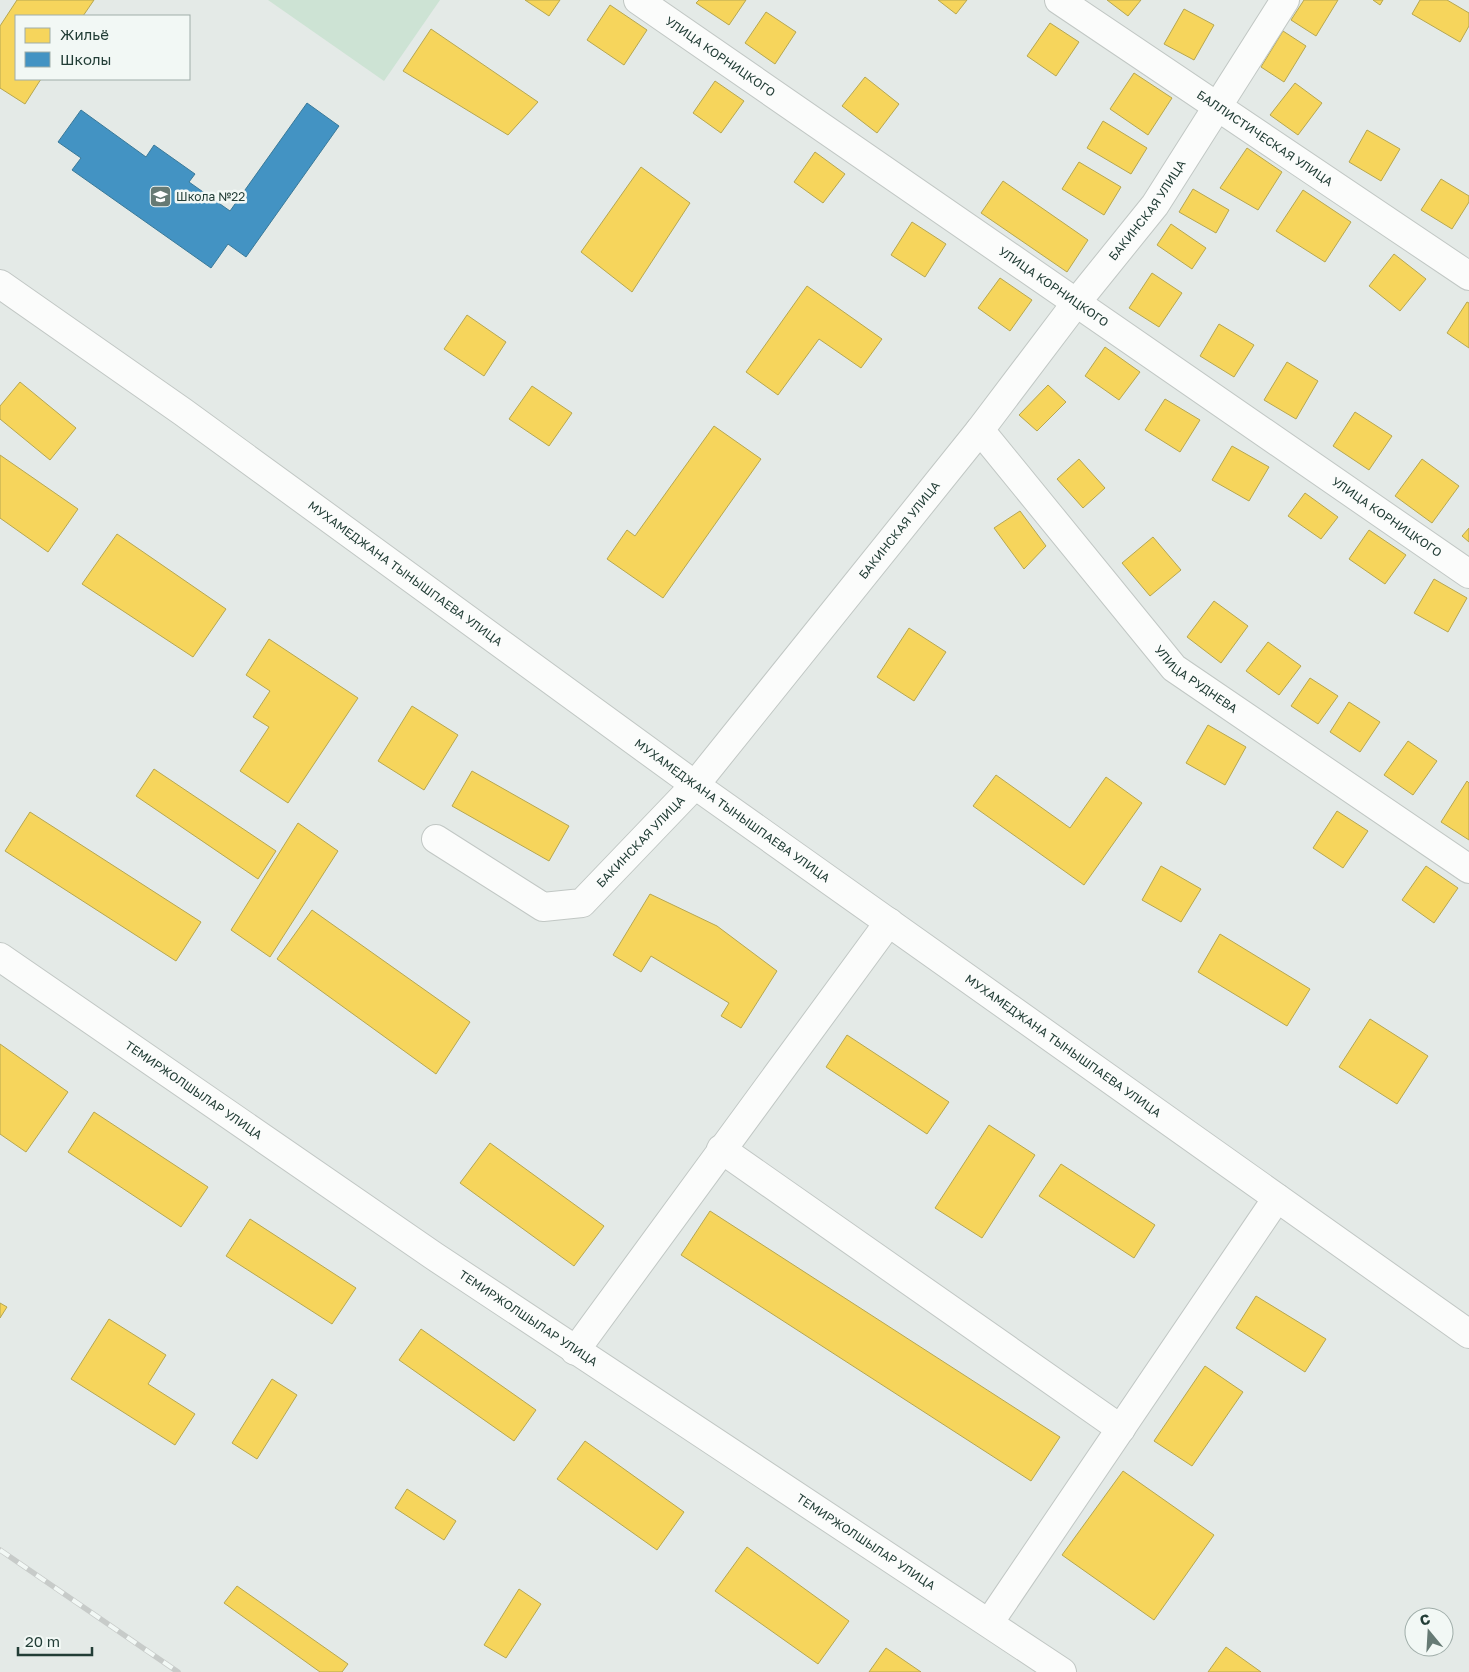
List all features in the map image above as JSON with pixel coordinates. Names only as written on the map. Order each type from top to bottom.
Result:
[{"type":"street","name":"УЛИЦА КОРНИЦКОГО","points":[[638,0],[1469,574]]},
{"type":"street","name":"БАЛЛИСТИЧЕСКАЯ УЛИЦА","points":[[1059,0],[1218,105],[1469,276]]},
{"type":"street","name":"БАКИНСКАЯ УЛИЦА","points":[[436,839],[542,907],[582,903],[695,784],[980,430],[1076,302],[1155,205],[1285,0]]},
{"type":"street","name":"МУХАМЕДЖАНА ТЫНЫШПАЕВА УЛИЦА","points":[[0,284],[183,412],[695,784],[1469,1334]]},
{"type":"street","name":"УЛИЦА РУДНЕВА","points":[[980,430],[1174,668],[1469,868]]},
{"type":"street","points":[[575,1351],[889,922]]},
{"type":"street","name":"ТЕМИРЖОЛШЫЛАР УЛИЦА","points":[[0,957],[575,1351],[1062,1672]]},
{"type":"street","points":[[721,1149],[1121,1429]]},
{"type":"street","points":[[989,1623],[1278,1198]]},
{"type":"green space","points":[[268,0],[440,0],[384,81]]},
{"type":"building: Жильё","points":[[17,0],[94,0],[84,15],[15,15],[15,80],[40,80],[25,104],[0,88],[0,26]]},
{"type":"building: Жильё","points":[[525,0],[560,0],[549,16]]},
{"type":"building: Жильё","points":[[699,0],[746,0],[729,25],[696,3]]},
{"type":"building: Жильё","points":[[938,0],[967,0],[956,14]]},
{"type":"building: Жильё","points":[[1107,0],[1141,0],[1128,16]]},
{"type":"building: Жильё","points":[[1304,0],[1338,0],[1316,36],[1291,20]]},
{"type":"building: Жильё","points":[[1373,0],[1383,0],[1380,5]]},
{"type":"building: Жильё","points":[[1420,0],[1447,0],[1469,13],[1469,26],[1460,42],[1412,14]]},
{"type":"building: Жильё","points":[[610,5],[647,30],[624,65],[587,40]]},
{"type":"building: Жильё","points":[[1184,9],[1214,25],[1194,60],[1164,44]]},
{"type":"building: Жильё","points":[[766,12],[796,32],[775,64],[745,43]]},
{"type":"building: Жильё","points":[[1050,23],[1079,42],[1056,76],[1027,56]]},
{"type":"building: Жильё","points":[[431,29],[538,102],[508,135],[403,71]]},
{"type":"building: Жильё","points":[[1283,31],[1306,46],[1284,82],[1261,67]]},
{"type":"building: Жильё","points":[[1134,73],[1172,98],[1148,135],[1110,109]]},
{"type":"building: Жильё","points":[[865,77],[899,104],[877,133],[842,106]]},
{"type":"building: Жильё","points":[[715,81],[744,101],[721,133],[693,113]]},
{"type":"building: Жильё","points":[[1295,83],[1322,103],[1298,135],[1270,115]]},
{"type":"building: Жильё","points":[[1103,121],[1147,148],[1131,174],[1087,148]]},
{"type":"building: Жильё","points":[[1367,130],[1400,149],[1381,181],[1349,162]]},
{"type":"building: Жильё","points":[[1247,148],[1282,172],[1258,210],[1220,188]]},
{"type":"building: Жильё","points":[[815,152],[845,174],[823,203],[794,182]]},
{"type":"building: Жильё","points":[[1079,162],[1121,187],[1104,215],[1062,189]]},
{"type":"building: Жильё","points":[[641,167],[690,203],[632,292],[581,252]]},
{"type":"building: Жильё","points":[[1441,179],[1469,196],[1469,202],[1452,229],[1421,210]]},
{"type":"building: Жильё","points":[[1003,181],[1088,240],[1067,272],[981,213]]},
{"type":"building: Жильё","points":[[1193,189],[1229,210],[1216,233],[1179,212]]},
{"type":"building: Жильё","points":[[1303,190],[1351,222],[1325,262],[1276,231]]},
{"type":"building: Жильё","points":[[912,222],[946,244],[925,277],[891,255]]},
{"type":"building: Жильё","points":[[1171,224],[1206,248],[1192,269],[1157,245]]},
{"type":"building: Жильё","points":[[1394,254],[1426,279],[1400,311],[1369,286]]},
{"type":"building: Жильё","points":[[1152,273],[1182,293],[1159,327],[1129,308]]},
{"type":"building: Жильё","points":[[1000,278],[1032,300],[1010,331],[978,308]]},
{"type":"building: Жильё","points":[[807,286],[882,339],[861,368],[819,339],[778,395],[746,372]]},
{"type":"building: Жильё","points":[[1467,302],[1469,303],[1469,348],[1447,333]]},
{"type":"building: Жильё","points":[[467,315],[506,342],[484,376],[444,349]]},
{"type":"building: Жильё","points":[[1219,324],[1254,345],[1234,377],[1200,356]]},
{"type":"building: Жильё","points":[[1105,347],[1140,372],[1119,400],[1085,376]]},
{"type":"building: Жильё","points":[[1287,362],[1318,381],[1296,419],[1264,400]]},
{"type":"building: Жильё","points":[[20,382],[76,428],[50,460],[0,419],[0,406]]},
{"type":"building: Жильё","points":[[1048,385],[1066,402],[1037,431],[1019,415]]},
{"type":"building: Жильё","points":[[532,386],[572,413],[549,446],[509,419]]},
{"type":"building: Жильё","points":[[1165,399],[1200,420],[1180,452],[1145,430]]},
{"type":"building: Жильё","points":[[1355,412],[1392,436],[1369,470],[1333,446]]},
{"type":"building: Жильё","points":[[714,426],[761,459],[663,598],[607,559],[627,530],[635,536]]},
{"type":"building: Жильё","points":[[1232,446],[1269,467],[1249,501],[1212,480]]},
{"type":"building: Жильё","points":[[0,455],[78,509],[48,552],[0,518]]},
{"type":"building: Жильё","points":[[1079,459],[1105,488],[1083,508],[1057,479]]},
{"type":"building: Жильё","points":[[1422,459],[1459,486],[1432,523],[1395,496]]},
{"type":"building: Жильё","points":[[1305,493],[1338,517],[1321,539],[1288,516]]},
{"type":"building: Жильё","points":[[1020,511],[1046,546],[1024,569],[994,528]]},
{"type":"building: Жильё","points":[[1469,528],[1469,542],[1462,536]]},
{"type":"building: Жильё","points":[[1369,530],[1406,555],[1385,584],[1349,559]]},
{"type":"building: Жильё","points":[[117,534],[226,609],[193,657],[82,584]]},
{"type":"building: Жильё","points":[[1153,537],[1181,570],[1150,596],[1122,563]]},
{"type":"building: Жильё","points":[[1434,579],[1467,598],[1448,632],[1414,613]]},
{"type":"building: Жильё","points":[[1214,601],[1248,626],[1221,663],[1187,637]]},
{"type":"building: Жильё","points":[[909,628],[946,652],[914,701],[877,677]]},
{"type":"building: Жильё","points":[[269,639],[358,698],[288,803],[240,771],[269,727],[253,717],[270,691],[246,675]]},
{"type":"building: Жильё","points":[[1268,642],[1301,666],[1279,695],[1246,671]]},
{"type":"building: Жильё","points":[[1310,678],[1338,696],[1318,724],[1291,706]]},
{"type":"building: Жильё","points":[[1349,702],[1380,722],[1360,752],[1330,732]]},
{"type":"building: Жильё","points":[[412,706],[458,735],[424,790],[378,761]]},
{"type":"building: Жильё","points":[[1208,725],[1246,747],[1225,785],[1186,763]]},
{"type":"building: Жильё","points":[[1408,741],[1437,761],[1413,795],[1384,775]]},
{"type":"building: Жильё","points":[[154,769],[276,851],[258,879],[136,796]]},
{"type":"building: Жильё","points":[[472,771],[569,826],[549,861],[452,806]]},
{"type":"building: Жильё","points":[[996,775],[1070,828],[1106,777],[1142,803],[1084,885],[973,806]]},
{"type":"building: Жильё","points":[[1467,781],[1469,783],[1469,840],[1441,822]]},
{"type":"building: Жильё","points":[[1337,811],[1368,831],[1343,868],[1313,848]]},
{"type":"building: Жильё","points":[[30,812],[201,922],[176,961],[5,851]]},
{"type":"building: Жильё","points":[[298,823],[338,851],[270,957],[231,930]]},
{"type":"building: Жильё","points":[[1161,866],[1201,889],[1181,922],[1142,900]]},
{"type":"building: Жильё","points":[[1426,866],[1458,888],[1434,923],[1402,900]]},
{"type":"building: Жильё","points":[[650,894],[717,926],[777,971],[741,1028],[721,1016],[729,1003],[651,956],[641,972],[613,955]]},
{"type":"building: Жильё","points":[[312,910],[470,1022],[436,1074],[277,959]]},
{"type":"building: Жильё","points":[[1220,934],[1310,989],[1287,1026],[1198,972]]},
{"type":"building: Жильё","points":[[1370,1019],[1428,1056],[1397,1104],[1339,1067]]},
{"type":"building: Жильё","points":[[847,1035],[949,1102],[927,1134],[826,1067]]},
{"type":"building: Жильё","points":[[0,1044],[68,1092],[26,1152],[0,1134]]},
{"type":"building: Жильё","points":[[94,1112],[208,1187],[181,1227],[68,1152]]},
{"type":"building: Жильё","points":[[989,1125],[1035,1155],[982,1238],[935,1208]]},
{"type":"building: Жильё","points":[[490,1143],[604,1226],[574,1266],[460,1183]]},
{"type":"building: Жильё","points":[[1061,1164],[1155,1225],[1134,1258],[1039,1196]]},
{"type":"building: Жильё","points":[[710,1211],[1060,1437],[1031,1481],[681,1255]]},
{"type":"building: Жильё","points":[[250,1219],[356,1288],[332,1324],[226,1256]]},
{"type":"building: Жильё","points":[[1256,1296],[1326,1339],[1305,1372],[1236,1328]]},
{"type":"building: Жильё","points":[[0,1303],[7,1307],[0,1318]]},
{"type":"building: Жильё","points":[[109,1319],[166,1355],[148,1384],[195,1414],[175,1445],[71,1379]]},
{"type":"building: Жильё","points":[[421,1329],[536,1410],[514,1441],[399,1360]]},
{"type":"building: Жильё","points":[[1205,1366],[1243,1392],[1192,1466],[1154,1441]]},
{"type":"building: Жильё","points":[[272,1379],[297,1395],[257,1459],[232,1443]]},
{"type":"building: Жильё","points":[[585,1441],[684,1512],[657,1550],[557,1479]]},
{"type":"building: Жильё","points":[[1123,1471],[1214,1535],[1154,1620],[1062,1555]]},
{"type":"building: Жильё","points":[[407,1489],[456,1521],[444,1540],[395,1508]]},
{"type":"building: Жильё","points":[[747,1547],[849,1621],[818,1664],[715,1591]]},
{"type":"building: Жильё","points":[[237,1586],[348,1664],[342,1672],[320,1672],[224,1603]]},
{"type":"building: Жильё","points":[[519,1589],[541,1604],[506,1658],[484,1645]]},
{"type":"building: Жильё","points":[[1226,1647],[1261,1672],[1208,1672]]},
{"type":"building: Жильё","points":[[886,1648],[921,1672],[869,1672]]},
{"type":"building: Школы","name":"Школа №22","points":[[307,103],[339,126],[246,257],[228,244],[211,268],[72,170],[81,158],[58,142],[81,110],[146,157],[154,145],[195,174],[189,182],[230,211]]},
{"type":"railway","points":[[0,1550],[178,1672]]},
{"type":"place","name":"Школа №22","points":[[160,197]]}]
